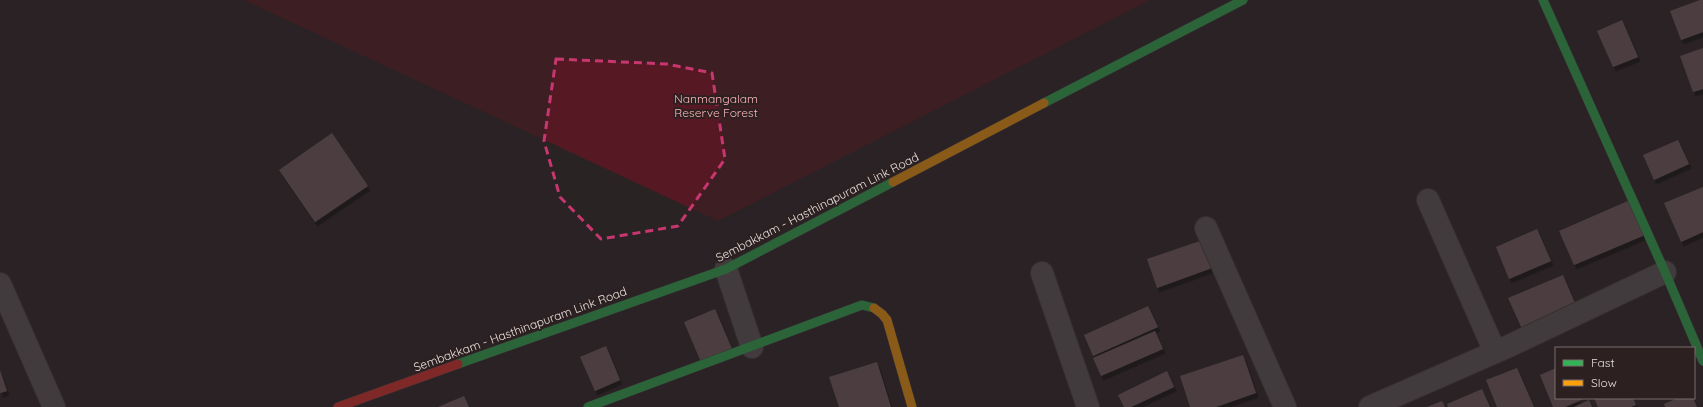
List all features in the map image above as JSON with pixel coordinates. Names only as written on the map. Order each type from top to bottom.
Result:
[{"type":"street","name":"Sembakkam - Hasthinapuram Link Road","points":[[338,407],[726,269],[1243,0]]},
{"type":"street","points":[[1543,0],[1665,272],[1703,362]]},
{"type":"street","points":[[1428,200],[1495,352]]},
{"type":"street","points":[[1206,228],[1285,407]]},
{"type":"street","points":[[726,269],[752,347]]},
{"type":"street","points":[[1370,407],[1495,352],[1665,272]]},
{"type":"street","points":[[1042,273],[1088,407]]},
{"type":"street","points":[[0,284],[54,407]]},
{"type":"street","points":[[588,407],[862,305],[870,306],[880,311],[887,320],[912,407]]},
{"type":"highlighted area","points":[[556,59],[667,64],[712,73],[725,159],[678,226],[601,239],[560,197],[544,141]]},
{"type":"green space","name":"Nanmangalam Reserve Forest","points":[[244,0],[1150,0],[718,221]]},
{"type":"building","points":[[1703,0],[1703,32],[1681,40],[1670,11]]},
{"type":"building","points":[[1622,20],[1638,57],[1613,67],[1597,31]]},
{"type":"building","points":[[1703,48],[1703,89],[1693,92],[1680,56]]},
{"type":"building","points":[[332,133],[368,186],[315,222],[279,170]]},
{"type":"building","points":[[1678,140],[1689,164],[1654,180],[1643,155]]},
{"type":"building","points":[[1703,187],[1703,232],[1681,242],[1664,203]]},
{"type":"building","points":[[1630,200],[1645,235],[1574,265],[1559,231]]},
{"type":"building","points":[[1537,229],[1551,261],[1509,279],[1496,247]]},
{"type":"building","points":[[1203,240],[1212,268],[1157,288],[1147,259]]},
{"type":"building","points":[[1563,275],[1577,308],[1523,331],[1508,298]]},
{"type":"building","points":[[1148,306],[1158,327],[1093,356],[1084,335]]},
{"type":"building","points":[[715,309],[732,349],[701,362],[684,322]]},
{"type":"building","points":[[1155,331],[1163,349],[1101,376],[1093,358]]},
{"type":"building","points":[[606,346],[620,380],[595,391],[580,357]]},
{"type":"building","points":[[1243,355],[1256,393],[1216,407],[1190,407],[1180,376]]},
{"type":"building","points":[[877,362],[891,407],[839,407],[829,377]]},
{"type":"building","points":[[1517,368],[1534,407],[1497,407],[1486,380]]},
{"type":"building","points":[[1555,368],[1555,399],[1584,399],[1565,407],[1553,407],[1540,375]]},
{"type":"building","points":[[0,370],[7,391],[0,393]]},
{"type":"building","points":[[1167,371],[1174,387],[1131,407],[1124,407],[1118,395]]},
{"type":"building","points":[[1482,389],[1490,407],[1448,407],[1447,404]]},
{"type":"building","points":[[464,396],[469,407],[438,407]]},
{"type":"building","points":[[1594,399],[1633,399],[1636,405],[1631,407],[1598,407]]},
{"type":"building","points":[[1676,399],[1693,399],[1697,407],[1665,407],[1664,404]]},
{"type":"building","points":[[1589,400],[1592,407],[1574,407]]},
{"type":"building","points":[[1442,401],[1445,407],[1427,407]]},
{"type":"traffic: fast","points":[[1044,103],[1243,0]]},
{"type":"traffic: fast","points":[[1543,0],[1665,272],[1703,361]]},
{"type":"traffic: fast","points":[[458,364],[726,269],[893,182]]},
{"type":"traffic: fast","points":[[588,407],[862,305],[874,308]]},
{"type":"traffic: slow","points":[[893,182],[1044,103]]},
{"type":"traffic: slow","points":[[874,308],[887,320],[912,407]]},
{"type":"traffic: jam","points":[[338,407],[458,364]]}]
